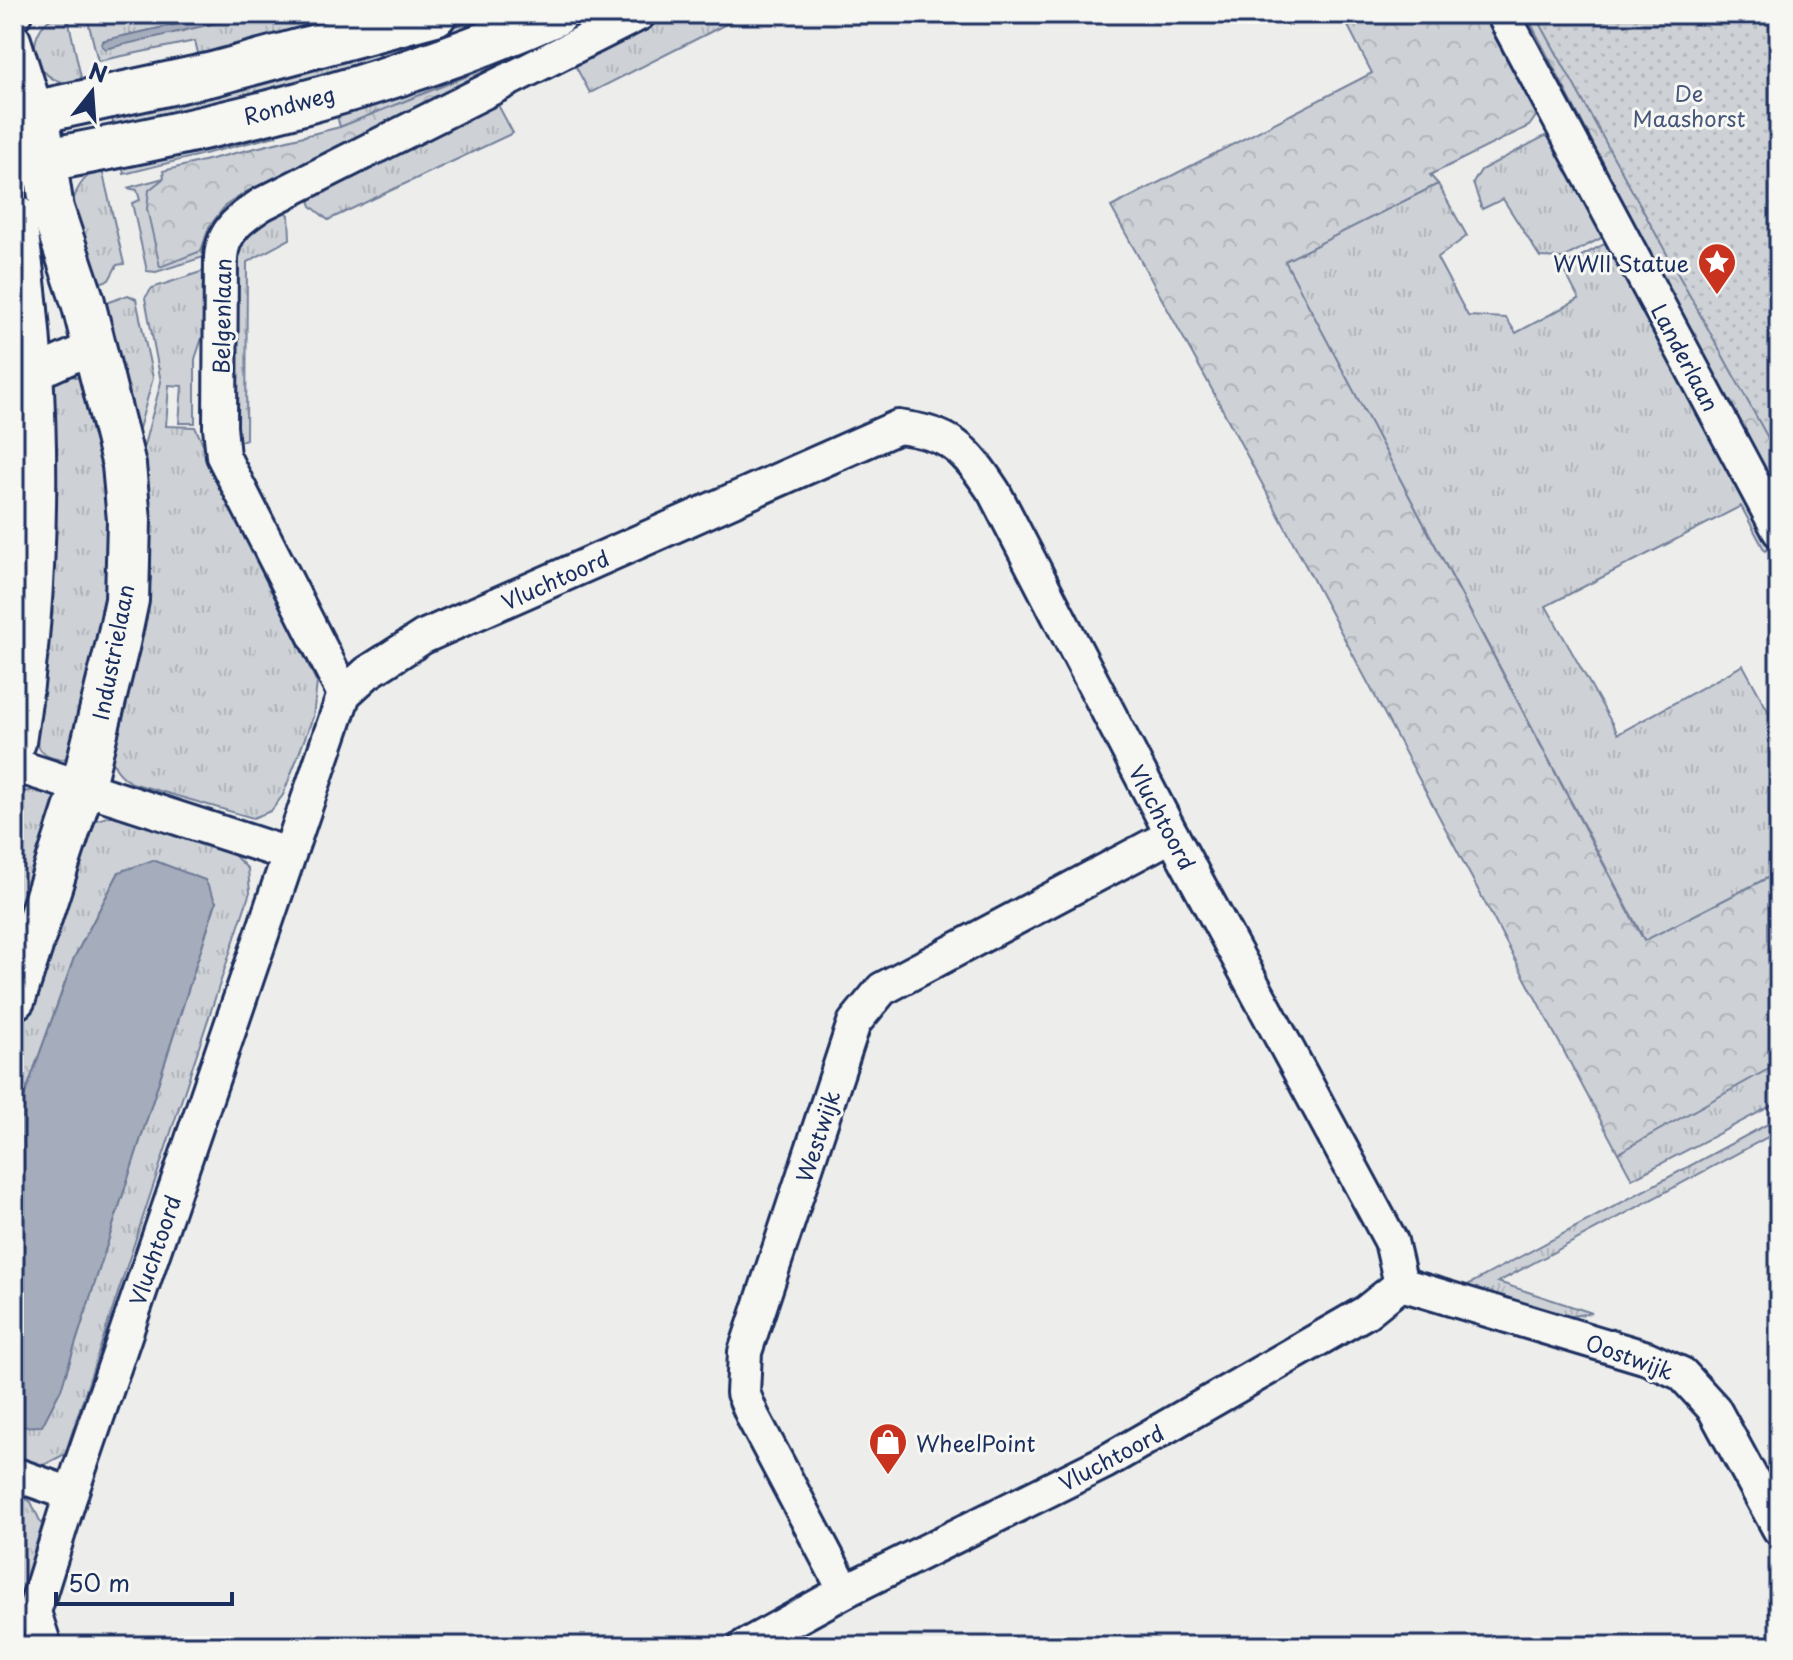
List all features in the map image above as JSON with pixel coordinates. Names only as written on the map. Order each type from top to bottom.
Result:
[{"type":"main road","points":[[25,115],[213,74],[435,14]]},
{"type":"main road","name":"Rondweg","points":[[29,164],[104,150],[294,104],[417,69],[556,14]]},
{"type":"main road","name":"Industrielaan","points":[[14,998],[83,785],[127,600],[129,552],[124,465],[95,346],[52,209],[29,164],[25,115]]},
{"type":"main road","points":[[14,216],[31,571],[14,742]]},
{"type":"street","name":"Belgenlaan","points":[[344,694],[223,456],[219,406],[221,257],[226,235],[240,219],[262,204],[639,14]]},
{"type":"street","name":"Landerlaan","points":[[1503,14],[1779,531]]},
{"type":"street","points":[[14,40],[25,115]]},
{"type":"street","points":[[23,362],[95,346]]},
{"type":"street","name":"Vluchtoord","points":[[45,1646],[34,1612],[71,1494],[344,694],[367,673],[423,637],[898,427],[933,431],[955,443],[975,462],[994,492],[1172,835],[1391,1241],[1401,1284],[1366,1312],[1105,1462],[845,1591],[745,1646]]},
{"type":"street","points":[[14,765],[288,854]]},
{"type":"street","name":"Westwijk","points":[[845,1591],[743,1393],[745,1352],[854,1023],[882,989],[1172,835]]},
{"type":"street","name":"Oostwijk","points":[[1401,1284],[1647,1358],[1682,1374],[1714,1409],[1779,1529]]},
{"type":"street","points":[[14,1474],[71,1494]]},
{"type":"green space","points":[[67,14],[82,82],[66,83],[53,79],[42,70],[34,56],[38,34],[46,22]]},
{"type":"green space","points":[[91,14],[223,14],[102,41],[175,32],[255,14],[369,14],[199,57],[195,41],[98,61],[88,21]]},
{"type":"green space","points":[[491,14],[540,14],[116,137],[112,118],[303,71]]},
{"type":"green space","points":[[577,14],[617,14],[241,204],[207,256],[156,272],[147,271],[132,203],[140,200],[137,190],[127,188],[164,178],[201,251],[209,227],[225,206],[246,192],[300,169],[505,61],[340,127],[336,112]]},
{"type":"green space","points":[[660,14],[746,14],[590,93],[576,67],[577,56]]},
{"type":"green space","points":[[1342,14],[1482,14],[1537,115],[1529,126],[1430,175],[1438,184],[1285,261],[1644,941],[1779,872],[1779,1063],[1618,1153],[1209,384],[1111,207],[1372,73]]},
{"type":"green space","name":"De Maashorst","points":[[1526,14],[1590,14],[1779,84],[1779,503]]},
{"type":"green space","name":"De Maashorst","points":[[1535,14],[1779,14],[1779,458]]},
{"type":"green space","points":[[505,61],[300,169],[246,192],[225,206],[209,227],[201,251],[160,267],[147,209],[149,190],[164,178],[163,171],[340,127]]},
{"type":"green space","points":[[497,103],[513,133],[328,220],[311,206],[307,194]]},
{"type":"green space","points":[[274,128],[276,136],[124,174],[120,156]]},
{"type":"green space","points":[[1545,136],[1557,138],[1607,235],[1563,258],[1540,257],[1503,199],[1482,209],[1473,183],[1481,170]]},
{"type":"green space","points":[[101,165],[124,264],[117,265],[109,280],[92,285],[72,220],[72,205],[86,178]]},
{"type":"green space","points":[[1438,184],[1467,236],[1437,258],[1468,316],[1506,318],[1516,333],[1579,299],[1562,266],[1612,240],[1776,543],[1765,551],[1741,506],[1546,606],[1618,734],[1743,665],[1779,731],[1779,872],[1645,941],[1284,260]]},
{"type":"green space","points":[[284,210],[289,215],[290,239],[247,262],[246,439],[234,444],[237,242],[250,225]]},
{"type":"green space","points":[[207,270],[207,323],[195,359],[195,423],[179,423],[182,386],[169,385],[166,426],[195,427],[317,683],[313,717],[283,795],[271,811],[253,818],[132,783],[116,768],[110,747],[132,674],[151,578],[151,535],[143,449],[161,382],[145,298],[152,288]]},
{"type":"green space","points":[[128,295],[136,299],[153,378],[137,436],[98,306]]},
{"type":"green space","points":[[69,375],[84,380],[102,434],[113,592],[72,757],[58,759],[42,752],[34,734],[48,385]]},
{"type":"green space","points":[[48,791],[59,803],[14,966],[14,801],[23,792]]},
{"type":"green space","points":[[113,815],[232,853],[248,869],[250,892],[65,1454],[40,1467],[14,1458],[14,1427],[42,1425],[61,1389],[216,902],[119,872],[74,958],[14,1125],[14,1039],[78,840],[91,822]]},
{"type":"green space","points":[[1779,1063],[1779,1102],[1632,1179],[1618,1153]]},
{"type":"green space","points":[[1779,1118],[1779,1131],[1498,1282],[1592,1313],[1558,1318],[1460,1289]]},
{"type":"green space","points":[[14,1492],[31,1502],[42,1525],[14,1619]]},
{"type":"water","points":[[223,14],[255,14],[105,49],[101,44],[105,40]]},
{"type":"water","points":[[153,860],[205,880],[216,902],[61,1389],[42,1426],[14,1427],[14,1125],[74,958],[119,872]]},
{"type":"place","name":"WWII Statue","points":[[1717,296]]},
{"type":"place","name":"WheelPoint","points":[[888,1476]]}]
